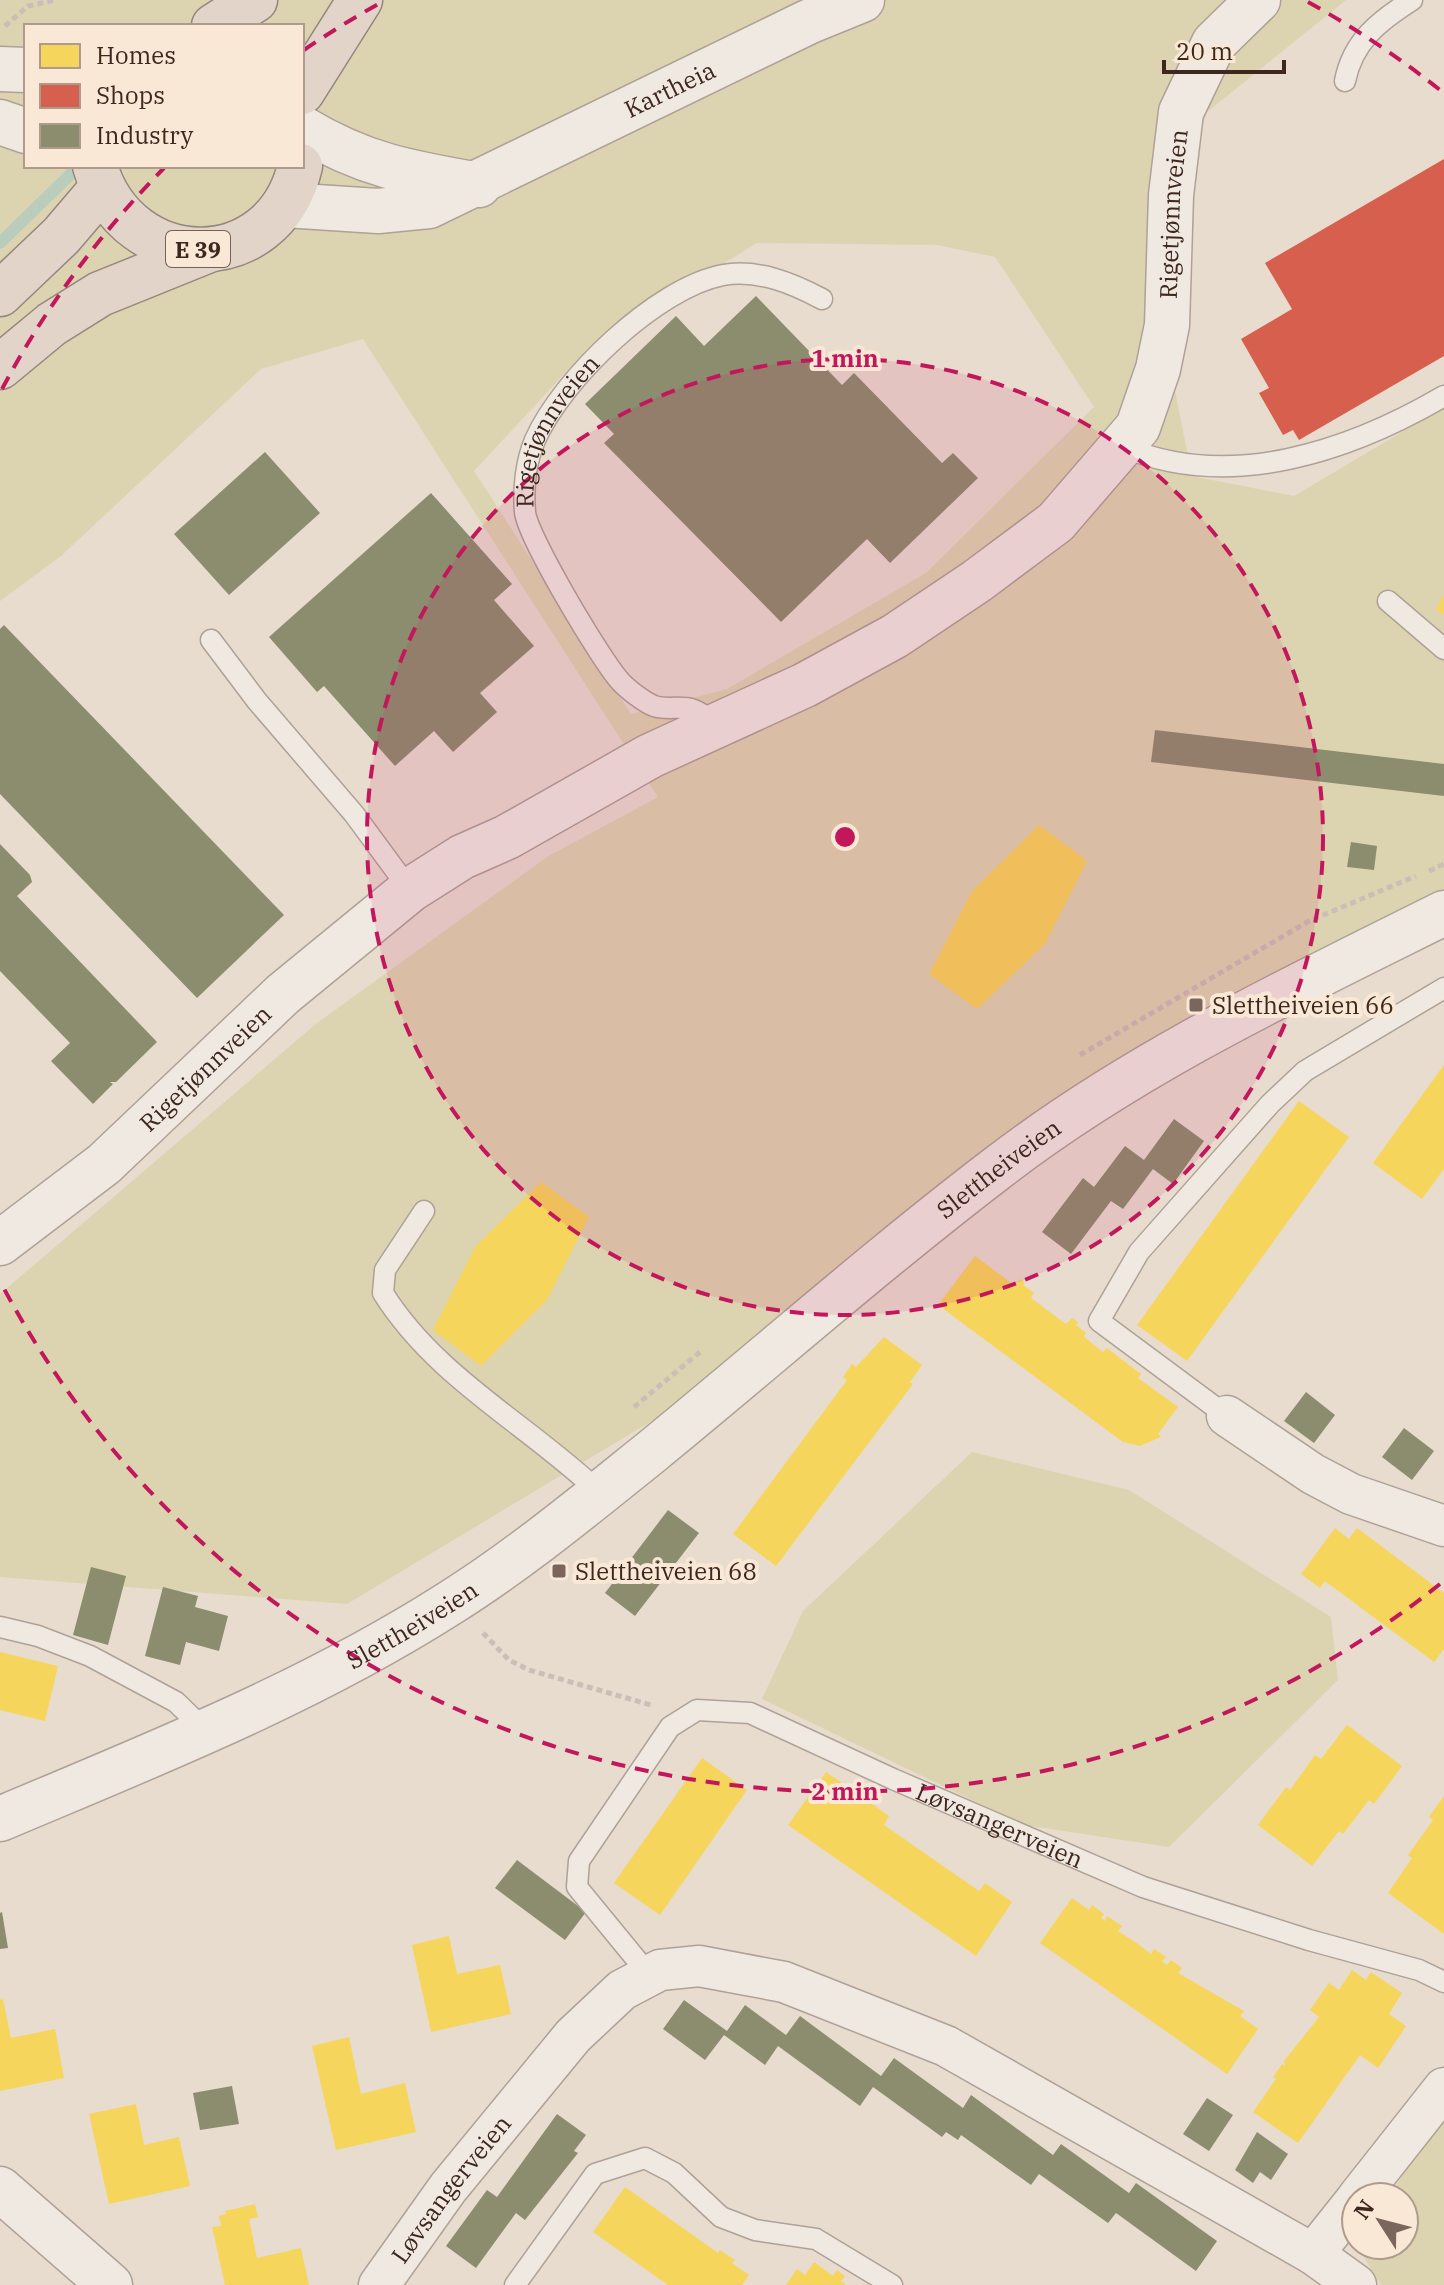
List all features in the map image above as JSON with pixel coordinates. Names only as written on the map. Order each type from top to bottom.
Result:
[{"type":"highway","points":[[217,24],[255,0]]},
{"type":"highway","points":[[304,89],[360,0]]},
{"type":"highway","name":"E 39","points":[[0,294],[61,236],[99,177],[120,216],[146,237],[176,249],[209,250]]},
{"type":"highway","name":"E 39","points":[[0,367],[52,324],[100,294],[209,250],[239,242],[265,227],[292,185]]},
{"type":"street","name":"Kartheia","points":[[292,185],[378,211],[429,206],[479,185],[808,22],[862,0]]},
{"type":"street","name":"Rigetjønnveien","points":[[0,1243],[104,1164],[283,994],[410,890],[462,857],[507,837],[650,756],[818,678],[895,636],[977,581],[1056,522],[1124,447],[1138,427],[1158,369],[1167,325],[1171,195],[1181,112],[1214,43],[1258,0]]},
{"type":"street","points":[[0,69],[24,70]]},
{"type":"street","points":[[0,122],[24,130]]},
{"type":"street","points":[[304,129],[339,150],[394,170],[479,185]]},
{"type":"street","name":"Slettheiveien","points":[[0,1819],[207,1732],[322,1676],[440,1609],[600,1493],[882,1260],[1024,1149],[1102,1096],[1178,1051],[1444,913]]},
{"type":"street","points":[[1227,1416],[1313,1474],[1351,1494],[1444,1526]]},
{"type":"street","name":"Løvsangerveien","points":[[393,2280],[448,2188],[540,2073],[622,1990],[660,1970],[699,1966],[784,1982],[946,2046],[1313,2254]]},
{"type":"street","points":[[1370,2181],[1444,2088]]},
{"type":"street","points":[[0,2189],[110,2285]]},
{"type":"street","points":[[1340,2220],[1313,2254],[1356,2285]]},
{"type":"lane","points":[[1345,81],[1359,43],[1382,19],[1412,0]]},
{"type":"lane","name":"Rigetjønnveien","points":[[717,724],[692,709],[655,706],[620,681],[537,549],[525,515],[526,476],[535,441],[554,406],[578,377],[639,319],[677,293],[723,275],[763,276],[793,284],[822,299]]},
{"type":"lane","points":[[1124,447],[1144,456],[1207,466],[1297,458],[1349,445],[1444,396]]},
{"type":"lane","points":[[1388,601],[1444,649]]},
{"type":"lane","points":[[211,640],[257,701],[354,814],[410,890]]},
{"type":"lane","points":[[1227,1416],[1099,1321],[1139,1252],[1201,1180],[1305,1071],[1444,988]]},
{"type":"lane","points":[[424,1211],[385,1270],[383,1293],[424,1348],[569,1463],[600,1493]]},
{"type":"lane","points":[[0,1627],[38,1636],[90,1656],[176,1702],[207,1732]]},
{"type":"lane","name":"Løvsangerveien","points":[[670,1727],[697,1710],[750,1713],[878,1773],[1143,1887],[1309,1940],[1419,1970],[1444,1982]]},
{"type":"lane","points":[[650,1976],[577,1887],[579,1861],[670,1727]]},
{"type":"lane","points":[[515,2285],[595,2174],[645,2158],[674,2173],[721,2217],[755,2230],[816,2239],[892,2285]]},
{"type":"path","points":[[0,38],[5,26],[28,6],[56,0]]},
{"type":"path","points":[[1074,1059],[1309,921],[1444,864]]},
{"type":"path","points":[[624,1416],[704,1349]]},
{"type":"path","points":[[483,1633],[509,1660],[529,1670],[648,1702],[670,1727]]},
{"type":"shaded area","points":[[0,0],[1346,0],[1206,113],[1158,306],[1192,476],[1294,496],[1444,407],[1444,907],[1128,1095],[750,1362],[347,1604],[0,1577],[0,1294],[317,1023],[547,857],[658,797],[363,339],[261,369],[61,556],[0,601]],"holes":[[[757,243],[937,245],[995,257],[1094,407],[926,573],[727,689],[631,714],[474,471],[591,345]]]},
{"type":"shaded area","points":[[972,1452],[1129,1490],[1331,1617],[1338,1680],[1169,1847],[1024,1825],[762,1699],[803,1611]]},
{"type":"shaded area","points":[[1444,2101],[1444,2285],[1381,2285],[1366,2261],[1420,2261],[1420,2181],[1399,2181]]},
{"type":"building: Homes","points":[[1444,594],[1444,615],[1436,609]]},
{"type":"building: Homes","points":[[1039,825],[1087,861],[1045,944],[977,1009],[929,974],[972,891]]},
{"type":"building: Homes","points":[[1444,1065],[1444,1169],[1422,1199],[1373,1163]]},
{"type":"building: Homes","points":[[1299,1101],[1349,1137],[1187,1361],[1137,1325]]},
{"type":"building: Homes","points":[[541,1182],[589,1217],[547,1300],[481,1366],[433,1330],[475,1247]]},
{"type":"building: Homes","points":[[975,1256],[1014,1285],[1021,1279],[1025,1283],[1023,1285],[1034,1293],[1031,1298],[1066,1324],[1072,1318],[1078,1322],[1076,1325],[1086,1333],[1084,1337],[1103,1352],[1107,1348],[1141,1374],[1138,1378],[1178,1407],[1158,1434],[1161,1437],[1140,1446],[1123,1442],[938,1305]]},
{"type":"building: Homes","points":[[884,1337],[922,1365],[910,1382],[913,1384],[776,1566],[733,1534],[847,1380],[843,1377],[852,1364],[856,1367]]},
{"type":"building: Homes","points":[[1335,1528],[1349,1539],[1357,1528],[1444,1593],[1444,1649],[1434,1662],[1325,1581],[1320,1588],[1301,1574]]},
{"type":"building: Homes","points":[[0,1652],[58,1666],[45,1721],[0,1710]]},
{"type":"building: Homes","points":[[1347,1725],[1402,1766],[1374,1804],[1369,1800],[1343,1834],[1339,1831],[1312,1866],[1258,1825],[1286,1787],[1290,1790],[1315,1755],[1321,1759]]},
{"type":"building: Homes","points":[[702,1758],[747,1790],[660,1915],[614,1883]]},
{"type":"building: Homes","points":[[826,1772],[855,1792],[850,1800],[856,1805],[860,1800],[866,1804],[868,1801],[889,1816],[884,1825],[979,1891],[985,1883],[1012,1902],[976,1956],[788,1825]]},
{"type":"building: Homes","points":[[1444,1796],[1444,1934],[1388,1893],[1412,1858],[1408,1855],[1433,1820],[1429,1817]]},
{"type":"building: Homes","points":[[1072,1898],[1089,1910],[1092,1905],[1104,1914],[1101,1918],[1105,1921],[1107,1916],[1122,1926],[1118,1931],[1151,1954],[1154,1949],[1166,1957],[1162,1961],[1167,1965],[1171,1960],[1182,1968],[1178,1973],[1244,2011],[1240,2016],[1258,2029],[1227,2074],[1040,1943]]},
{"type":"building: Homes","points":[[449,1936],[457,1974],[500,1965],[511,2014],[431,2032],[412,1945]]},
{"type":"building: Homes","points":[[1352,1970],[1366,1980],[1371,1972],[1402,1993],[1389,2014],[1406,2026],[1378,2068],[1360,2055],[1298,2143],[1253,2112],[1276,2079],[1273,2077],[1282,2064],[1285,2066],[1284,2061],[1319,2017],[1310,2010],[1319,1997],[1329,1983],[1339,1990]]},
{"type":"building: Homes","points":[[3,1999],[11,2038],[55,2029],[64,2078],[0,2091],[0,2000]]},
{"type":"building: Homes","points":[[349,2037],[361,2094],[405,2083],[416,2132],[336,2150],[312,2046]]},
{"type":"building: Homes","points":[[136,2104],[144,2145],[179,2137],[190,2186],[109,2204],[89,2114]]},
{"type":"building: Homes","points":[[625,2187],[718,2253],[720,2250],[735,2260],[732,2263],[749,2275],[742,2285],[668,2285],[593,2232]]},
{"type":"building: Homes","points":[[255,2204],[258,2217],[249,2219],[257,2258],[301,2248],[309,2285],[225,2285],[212,2227],[221,2226],[219,2216],[226,2214],[225,2211]]},
{"type":"building: Homes","points":[[814,2262],[833,2276],[837,2270],[845,2276],[841,2281],[846,2285],[786,2285],[797,2269],[805,2275]]},
{"type":"building: Shops","points":[[1444,159],[1444,356],[1299,440],[1293,430],[1283,435],[1259,393],[1269,388],[1241,339],[1292,309],[1265,263]]},
{"type":"building: Industry","points":[[756,296],[842,385],[854,373],[942,463],[953,453],[978,478],[890,563],[867,539],[781,622],[604,443],[614,434],[585,404],[676,316],[704,346]]},
{"type":"building: Industry","points":[[265,452],[320,513],[229,595],[174,534]]},
{"type":"building: Industry","points":[[431,493],[512,584],[494,600],[534,646],[480,693],[497,712],[453,752],[434,731],[395,766],[324,686],[317,692],[269,637]]},
{"type":"building: Industry","points":[[4,625],[284,915],[197,998],[0,794],[0,629]]},
{"type":"building: Industry","points":[[1155,730],[1444,764],[1444,796],[1151,762]]},
{"type":"building: Industry","points":[[1351,842],[1377,846],[1374,870],[1347,867]]},
{"type":"building: Industry","points":[[0,844],[30,875],[32,882],[17,896],[157,1042],[116,1082],[110,1082],[113,1084],[93,1104],[51,1061],[70,1043],[0,971]]},
{"type":"building: Industry","points":[[1174,1119],[1204,1141],[1173,1184],[1153,1169],[1123,1209],[1111,1201],[1071,1254],[1042,1232],[1083,1178],[1094,1187],[1125,1146],[1144,1160]]},
{"type":"building: Industry","points":[[1306,1392],[1335,1415],[1314,1443],[1284,1421]]},
{"type":"building: Industry","points":[[1404,1428],[1434,1451],[1412,1480],[1382,1457]]},
{"type":"building: Industry","points":[[668,1510],[699,1533],[635,1616],[605,1593]]},
{"type":"building: Industry","points":[[91,1567],[126,1576],[108,1645],[73,1635]]},
{"type":"building: Industry","points":[[163,1587],[198,1596],[195,1607],[228,1616],[219,1651],[186,1642],[180,1665],[145,1656]]},
{"type":"building: Industry","points":[[517,1860],[586,1912],[565,1940],[495,1888]]},
{"type":"building: Industry","points":[[0,1913],[8,1948],[0,1949]]},
{"type":"building: Industry","points":[[684,2000],[727,2031],[745,2005],[786,2035],[800,2016],[881,2076],[894,2058],[963,2108],[971,2095],[1053,2155],[1061,2144],[1129,2193],[1136,2183],[1217,2241],[1196,2271],[1116,2213],[1108,2223],[1039,2174],[1031,2185],[961,2135],[958,2140],[946,2132],[942,2137],[873,2087],[860,2106],[778,2046],[765,2065],[724,2035],[705,2060],[663,2029]]},
{"type":"building: Industry","points":[[232,2086],[239,2124],[200,2130],[193,2093]]},
{"type":"building: Industry","points":[[1207,2098],[1233,2115],[1209,2151],[1183,2134]]},
{"type":"building: Industry","points":[[557,2114],[586,2135],[574,2151],[578,2153],[525,2220],[516,2213],[476,2268],[446,2246],[487,2190],[497,2197]]},
{"type":"building: Industry","points":[[1257,2132],[1288,2154],[1271,2180],[1260,2172],[1253,2183],[1235,2170]]},
{"type":"waterway","points":[[0,243],[77,168]]},
{"type":"place","name":"Slettheiveien 66","points":[[1196,1005]]},
{"type":"place","name":"Slettheiveien 68","points":[[559,1571]]}]
